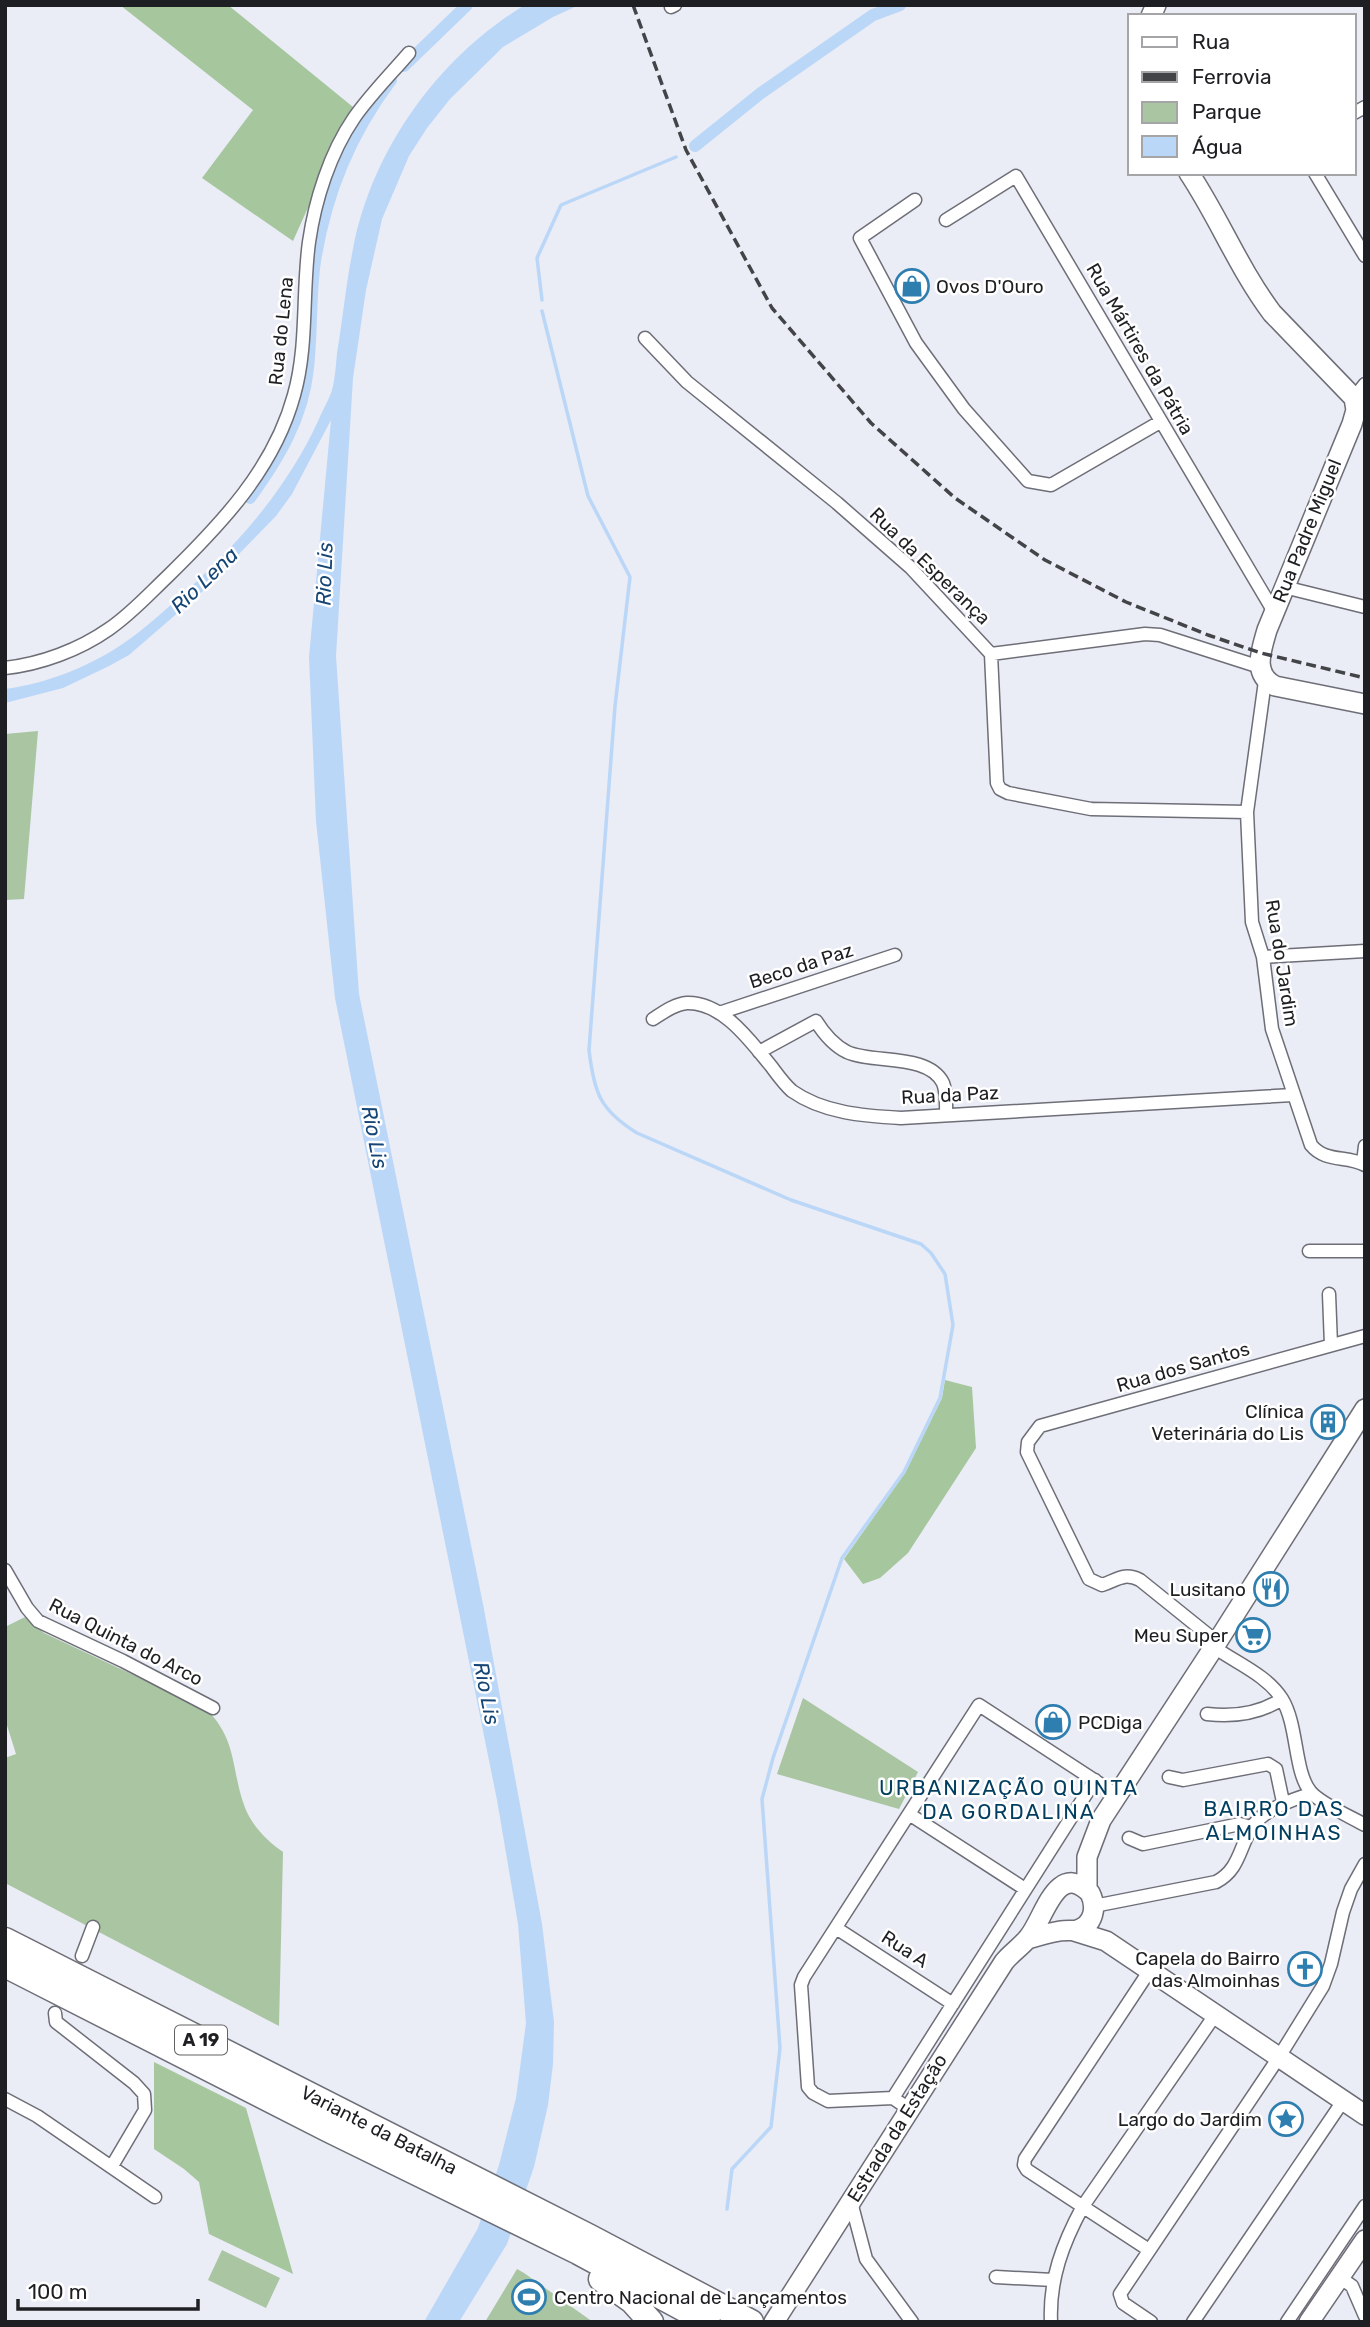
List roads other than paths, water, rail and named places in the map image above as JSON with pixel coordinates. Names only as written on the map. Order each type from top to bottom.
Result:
[{"type":"highway","name":"Variante da Batalha","points":[[5,1940],[431,2176],[580,2251],[745,2318]]},
{"type":"highway","name":"Variante da Batalha","points":[[5,1965],[329,2130],[431,2176]]},
{"type":"highway","points":[[580,2251],[651,2322]]},
{"type":"highway","points":[[580,2251],[708,2322]]},
{"type":"main road","points":[[1190,175],[1266,305],[1359,391]]},
{"type":"main road","name":"Rua Padre Miguel","points":[[1263,674],[1264,643],[1274,612],[1352,424],[1359,391]]},
{"type":"main road","points":[[1263,674],[1283,688],[1365,704]]},
{"type":"main road","name":"Estrada da Estação","points":[[774,2322],[850,2202],[901,2103],[1004,1962],[1028,1939],[1056,1894],[1087,1857],[1101,1820],[1365,1409]]},
{"type":"main road","name":"Estrada da Estação","points":[[1087,1857],[1091,1905]]},
{"type":"main road","points":[[1106,1941],[1091,1905],[1074,1884],[1056,1894],[1052,1922],[1106,1941],[1365,2115]]},
{"type":"main road","points":[[1028,1939],[1085,1926],[1091,1905]]},
{"type":"main road","points":[[1309,2322],[1365,2240]]},
{"type":"street","name":"Rua do Lena","points":[[5,668],[30,664],[58,654],[109,629],[136,607],[210,535],[249,487],[284,425],[294,396],[299,372],[309,242],[319,198],[336,153],[354,118],[409,53]]},
{"type":"street","points":[[1316,175],[1365,256]]},
{"type":"street","name":"Rua Mártires da Pátria","points":[[946,220],[1016,176],[1274,612]]},
{"type":"street","points":[[915,200],[860,238],[916,343],[964,409],[1028,481],[1051,485],[1160,422]]},
{"type":"street","name":"Rua da Esperança","points":[[645,338],[687,382],[837,502],[910,567],[991,654],[997,783],[1000,789],[1091,810],[1247,812]]},
{"type":"street","points":[[1284,587],[1365,607]]},
{"type":"street","points":[[991,654],[1153,634],[1263,674]]},
{"type":"street","name":"Rua do Jardim","points":[[1263,674],[1247,812],[1252,922],[1263,957],[1272,1029],[1314,1149],[1331,1158],[1364,1164]]},
{"type":"street","points":[[1263,957],[1365,951]]},
{"type":"street","name":"Beco da Paz","points":[[719,1013],[895,955]]},
{"type":"street","name":"Rua da Paz","points":[[653,1019],[686,1003],[701,1005],[719,1013],[759,1052],[790,1089],[824,1107],[872,1116],[901,1118],[1293,1095]]},
{"type":"street","points":[[759,1052],[816,1021],[823,1033],[847,1052],[862,1057],[912,1063],[933,1071],[942,1080],[946,1094],[946,1115]]},
{"type":"street","points":[[1364,1164],[1365,1146]]},
{"type":"street","points":[[1309,1251],[1365,1251]]},
{"type":"street","points":[[1329,1294],[1331,1345]]},
{"type":"street","name":"Rua dos Santos","points":[[1216,1644],[1140,1580],[1129,1575],[1121,1576],[1102,1585],[1089,1579],[1027,1452],[1028,1442],[1040,1426],[1365,1336]]},
{"type":"street","name":"Rua Quinta do Arco","points":[[5,1570],[27,1608],[38,1621],[146,1672],[213,1708]]},
{"type":"street","points":[[1216,1644],[1268,1683],[1282,1699],[1291,1719],[1304,1776],[1315,1796],[1365,1825]]},
{"type":"street","points":[[1207,1714],[1224,1716],[1265,1710],[1282,1699]]},
{"type":"street","points":[[1095,1780],[953,2004],[901,2103],[828,2101],[813,2093],[808,2087],[802,1985],[804,1977],[979,1705],[1095,1780],[1117,1795]]},
{"type":"street","points":[[1169,1777],[1183,1780],[1268,1765],[1276,1769],[1283,1802]]},
{"type":"street","points":[[1091,1905],[1216,1882],[1236,1866],[1250,1832],[1283,1802],[1315,1796]]},
{"type":"street","points":[[909,1814],[1029,1884],[1056,1894]]},
{"type":"street","points":[[1129,1838],[1143,1844],[1240,1824],[1250,1832]]},
{"type":"street","points":[[1151,2322],[1120,2299],[1120,2294],[1279,2057],[1323,1986],[1343,1912],[1351,1889],[1365,1864]]},
{"type":"street","points":[[82,1956],[93,1927]]},
{"type":"street","name":"Rua A","points":[[836,1928],[953,2004]]},
{"type":"street","points":[[1149,2250],[1027,2170],[1024,2165],[1025,2159],[1150,1970]]},
{"type":"street","points":[[55,2013],[56,2022],[134,2083],[144,2094],[145,2110],[112,2166]]},
{"type":"street","points":[[1051,2322],[1050,2298],[1053,2280],[1068,2235],[1083,2206],[1215,2015]]},
{"type":"street","points":[[5,2099],[37,2116],[155,2197]]},
{"type":"street","points":[[1193,2322],[1343,2101]]},
{"type":"street","points":[[850,2202],[866,2259],[912,2322]]},
{"type":"street","points":[[1287,2322],[1365,2206]]},
{"type":"street","points":[[996,2277],[1053,2280]]},
{"type":"street","points":[[1339,2277],[1352,2286],[1365,2316]]},
{"type":"water","name":"Rio Lis","points":[[525,5],[579,5],[503,47],[450,99],[409,156],[382,219],[366,290],[353,378],[336,656],[359,994],[483,1604],[542,1924],[554,2022],[548,2105],[534,2167],[507,2244],[459,2322],[424,2322],[478,2228],[499,2165],[516,2098],[526,2023],[518,1924],[497,1800],[335,998],[316,821],[309,657],[331,420],[292,494],[276,516],[203,591],[129,655],[63,688],[5,703],[5,689],[64,674],[92,662],[125,642],[166,610],[216,563],[274,496],[306,446],[332,390],[346,288],[362,212],[393,142],[438,79],[494,26]]},
{"type":"waterway","points":[[404,66],[467,5]]},
{"type":"waterway","points":[[695,146],[761,93],[873,15],[900,5]]},
{"type":"waterway","points":[[250,498],[280,452],[301,404],[308,368],[315,261],[333,188],[363,122],[391,80]]},
{"type":"waterway","points":[[542,300],[537,258],[561,205],[676,157]]},
{"type":"waterway","points":[[542,311],[588,496],[630,577],[615,706],[589,1050],[593,1078],[601,1099],[615,1116],[637,1133],[791,1200],[921,1244],[931,1253],[945,1274],[953,1325],[940,1398],[904,1472],[842,1558],[773,1758],[762,1799],[780,2048],[771,2127],[732,2169],[727,2209]]},
{"type":"railway","points":[[633,5],[686,150],[772,308],[871,423],[955,498],[1045,560],[1126,602],[1261,653],[1365,678]]},
{"type":"place","name":"Ovos D'Ouro","points":[[912,286]]},
{"type":"place","name":"Clínica Veterinária do Lis","points":[[1328,1422]]},
{"type":"place","name":"Lusitano","points":[[1271,1589]]},
{"type":"place","name":"Meu Super","points":[[1253,1635]]},
{"type":"place","name":"PCDiga","points":[[1053,1722]]},
{"type":"place","name":"Capela do Bairro das Almoinhas","points":[[1305,1969]]},
{"type":"place","name":"Largo do Jardim","points":[[1286,2119]]},
{"type":"place","name":"Centro Nacional de Lançamentos","points":[[529,2297]]},
{"type":"district","name":"URBANIZAÇÃO QUINTA DA GORDALINA","points":[[1009,1799]]},
{"type":"district","name":"BAIRRO DAS ALMOINHAS","points":[[1274,1820]]},
{"type":"water label","name":"Rio Lena","points":[[204,580]]}]
